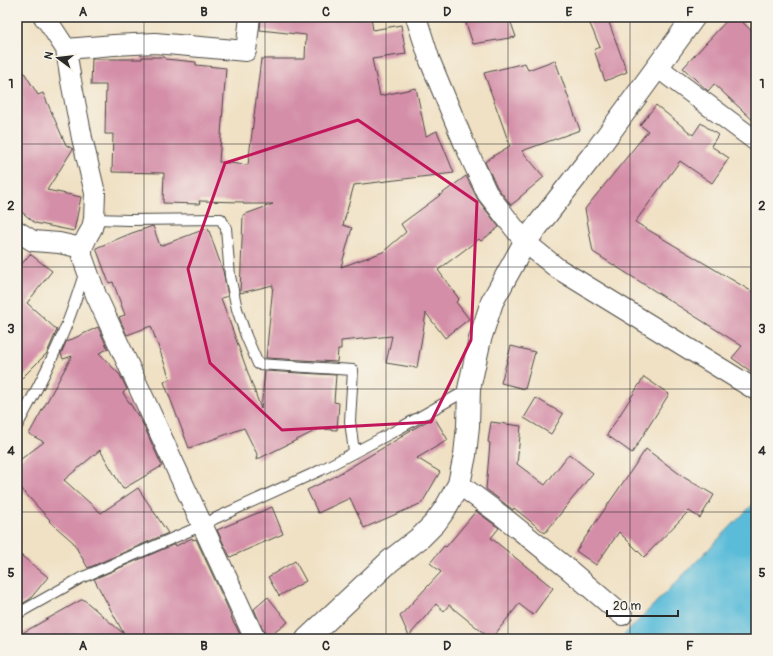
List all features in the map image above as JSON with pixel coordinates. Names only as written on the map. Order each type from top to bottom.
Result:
[{"type":"street","points":[[44,17],[66,49],[82,138],[95,193],[94,219],[84,257],[96,295],[255,639]]},
{"type":"street","points":[[66,49],[155,43],[246,51],[250,17]]},
{"type":"street","points":[[416,17],[430,61],[464,144],[487,193],[525,242],[557,268],[756,390]]},
{"type":"street","points":[[307,639],[390,560],[435,523],[445,508],[459,484],[465,455],[468,426],[469,389],[480,339],[492,302],[525,242],[596,151],[694,17]]},
{"type":"street","points":[[657,67],[756,141]]},
{"type":"street","points":[[17,231],[33,241],[52,242],[84,257]]},
{"type":"street","points":[[459,484],[567,568],[622,615]]},
{"type":"lane","points":[[94,219],[221,219],[226,228],[230,276],[237,309],[246,336],[258,364],[353,370],[350,421],[354,452]]},
{"type":"lane","points":[[17,426],[62,337],[76,299],[84,257]]},
{"type":"lane","points":[[17,614],[81,578],[203,525],[214,518],[321,470],[393,432],[469,389]]},
{"type":"highlighted area","points":[[358,120],[477,202],[471,340],[431,422],[282,430],[210,363],[188,269],[225,163]]},
{"type":"water","points":[[756,501],[756,633],[750,639],[620,639]]},
{"type":"building","points":[[261,17],[371,17],[373,30],[401,25],[406,54],[372,59],[380,96],[416,88],[426,136],[437,131],[454,173],[354,185],[343,225],[352,228],[341,267],[383,252],[406,232],[401,224],[466,176],[478,200],[499,227],[481,241],[479,239],[438,270],[459,299],[456,302],[469,319],[445,338],[426,313],[417,368],[386,363],[392,336],[341,341],[341,349],[338,349],[337,362],[266,358],[273,285],[240,293],[243,215],[273,204],[243,204],[243,202],[199,201],[200,204],[163,203],[164,173],[112,172],[113,134],[105,134],[106,85],[91,85],[92,59],[142,59],[142,57],[165,57],[165,59],[196,62],[196,65],[226,68],[219,162],[248,165],[261,59],[305,59],[306,35],[260,30]]},
{"type":"building","points":[[464,17],[509,17],[516,37],[473,44]]},
{"type":"building","points":[[587,17],[607,17],[627,72],[605,81],[594,50],[600,47]]},
{"type":"building","points":[[730,17],[737,17],[756,35],[756,123],[714,84],[708,91],[683,68]]},
{"type":"building","points":[[555,60],[580,130],[522,151],[544,177],[511,205],[497,187],[485,162],[510,146],[484,73],[525,63],[528,70]]},
{"type":"building","points":[[17,61],[38,95],[43,93],[66,145],[73,149],[47,190],[81,197],[74,231],[35,223],[17,208]]},
{"type":"building","points":[[656,105],[693,135],[701,123],[718,135],[711,146],[729,158],[712,183],[680,161],[635,222],[756,294],[756,375],[732,358],[742,346],[593,252],[585,209],[648,131],[640,125]]},
{"type":"building","points":[[153,226],[160,246],[208,228],[223,271],[228,296],[221,298],[261,409],[265,371],[336,375],[334,402],[339,403],[337,430],[319,429],[256,460],[257,454],[244,428],[189,448],[164,382],[170,379],[151,326],[127,335],[119,317],[125,315],[113,282],[109,283],[96,248]]},
{"type":"building","points":[[30,254],[52,271],[27,303],[57,330],[47,353],[17,383],[17,270]]},
{"type":"building","points":[[98,327],[108,349],[99,353],[120,375],[127,389],[123,393],[142,422],[162,466],[123,489],[100,450],[64,480],[101,513],[138,488],[168,533],[88,568],[73,542],[49,521],[50,520],[24,492],[17,481],[17,462],[44,442],[29,434],[72,356],[63,359],[61,354],[66,342]]},
{"type":"building","points":[[511,346],[535,352],[525,389],[501,383]]},
{"type":"building","points":[[644,377],[669,394],[632,453],[607,435]]},
{"type":"building","points":[[536,398],[563,414],[551,434],[524,418]]},
{"type":"building","points":[[434,417],[448,440],[417,458],[440,472],[422,503],[364,528],[350,498],[318,513],[307,490],[332,478]]},
{"type":"building","points":[[491,422],[521,426],[517,464],[545,485],[569,454],[593,473],[545,533],[514,508],[513,510],[486,489],[490,443],[488,442]]},
{"type":"building","points":[[646,449],[685,478],[714,495],[700,518],[689,511],[644,557],[619,532],[596,565],[576,551]]},
{"type":"building","points":[[272,507],[283,534],[230,557],[217,530]]},
{"type":"building","points":[[476,511],[499,528],[491,538],[553,588],[533,615],[519,604],[491,639],[449,605],[444,611],[436,604],[409,636],[400,616],[441,572],[430,563],[444,546],[446,547]]},
{"type":"building","points":[[192,538],[193,540],[196,539],[242,639],[17,639],[17,636],[83,599],[124,634],[94,579],[175,544],[176,546]]},
{"type":"building","points":[[17,552],[48,577],[30,599],[17,607]]},
{"type":"building","points":[[295,561],[306,581],[279,596],[268,577]]},
{"type":"building","points":[[268,597],[288,622],[266,639],[254,609]]}]
